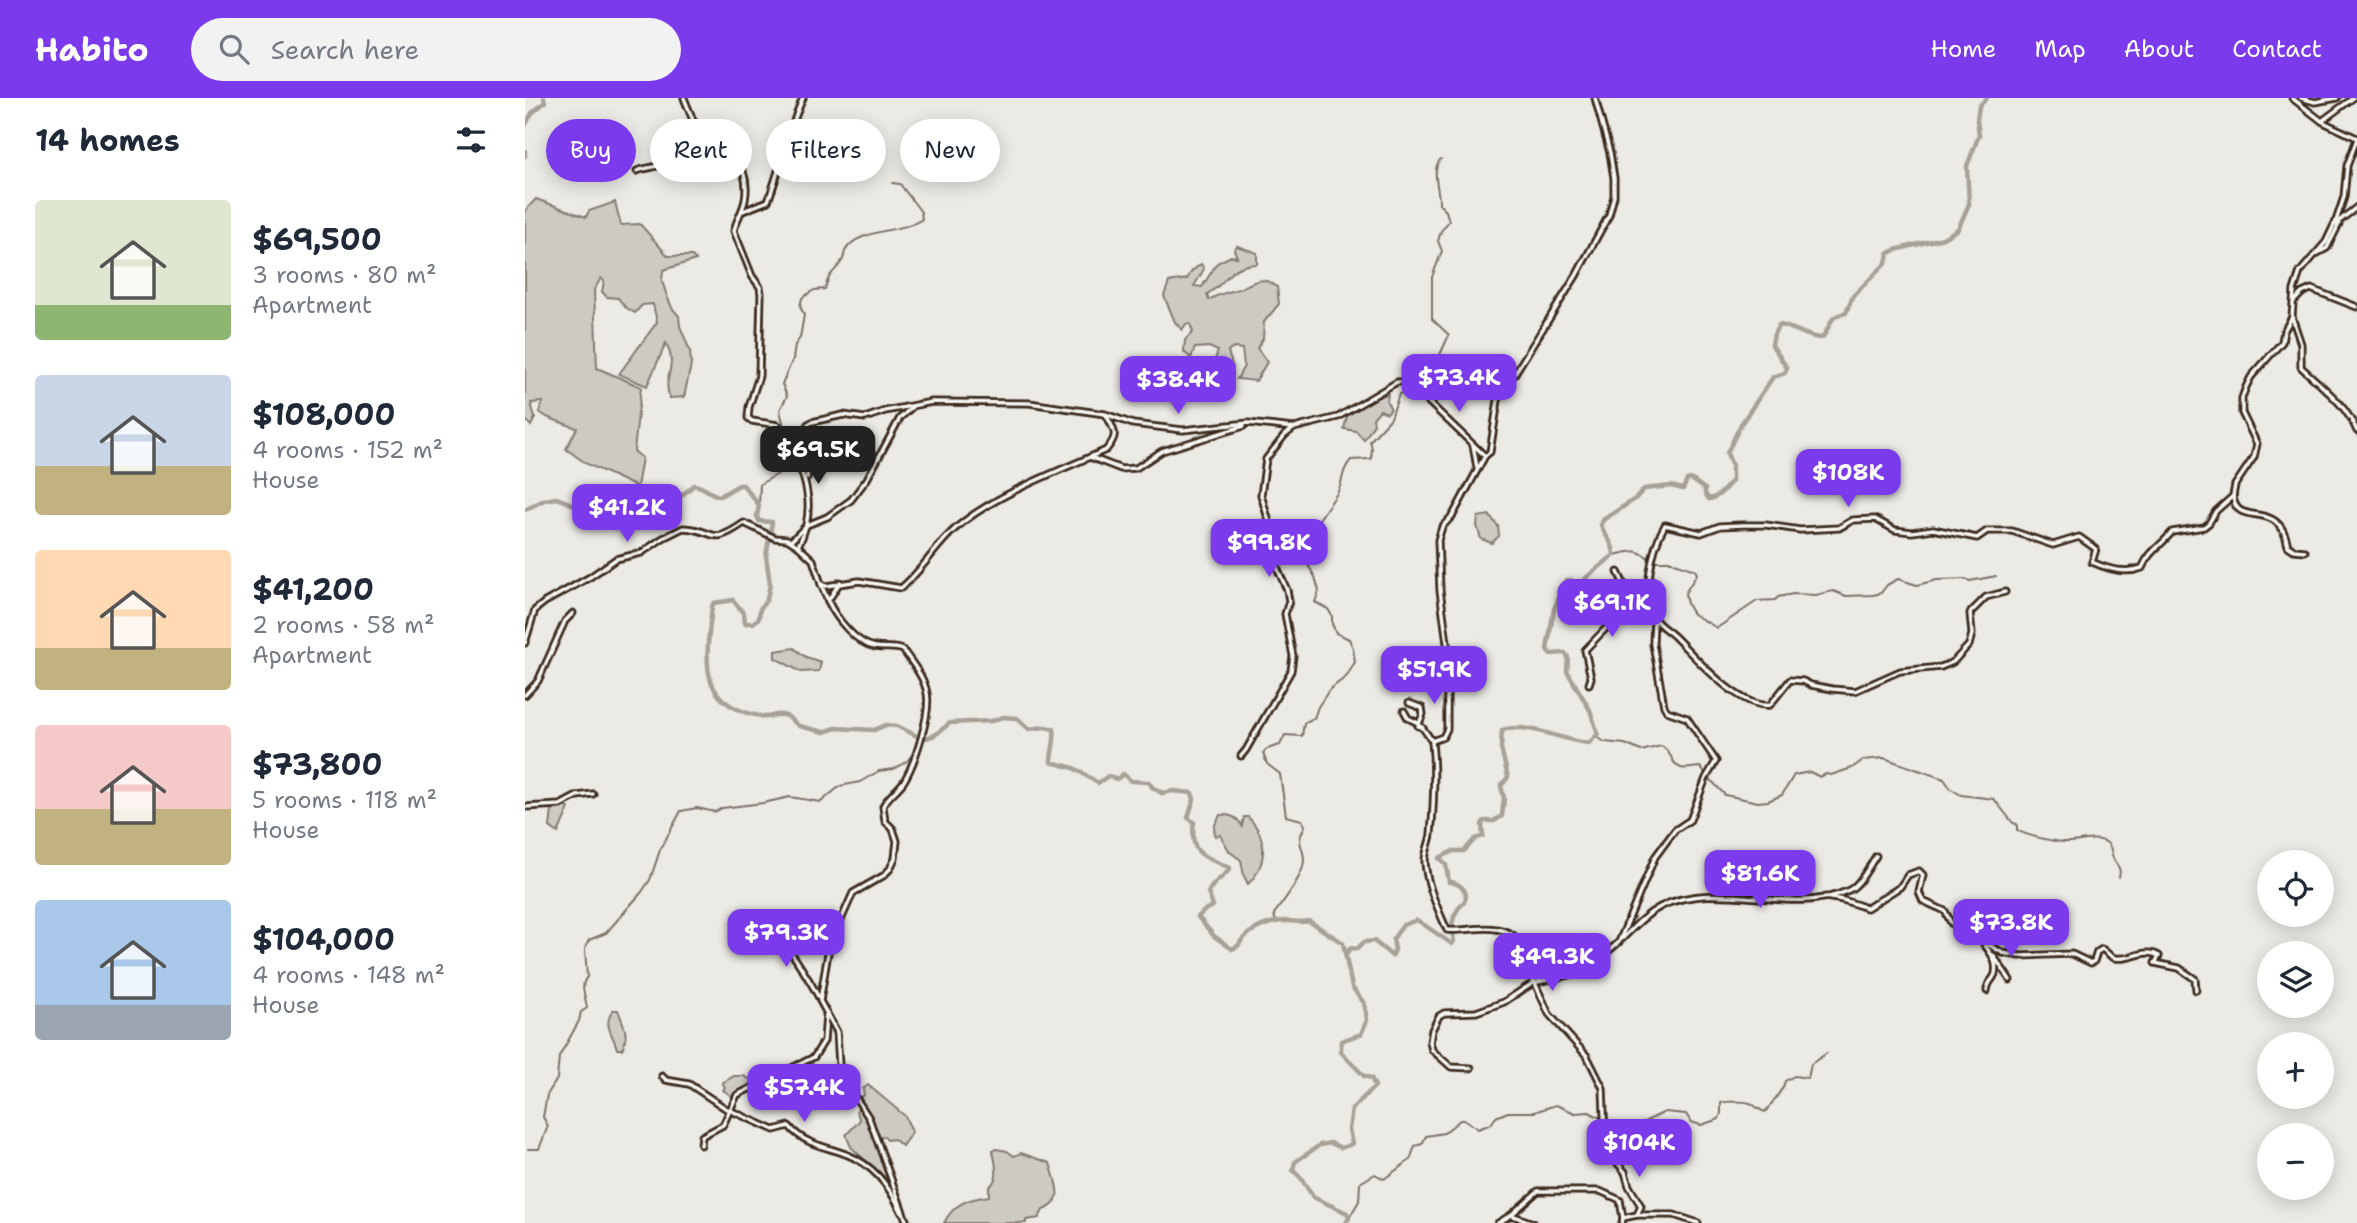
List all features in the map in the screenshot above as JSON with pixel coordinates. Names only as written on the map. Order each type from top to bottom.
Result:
[{"type":"street","points":[[684,98],[692,119]]},
{"type":"street","points":[[741,212],[768,201],[780,171],[782,152],[803,98]]},
{"type":"street","points":[[1432,741],[1443,737],[1447,729],[1447,643],[1440,590],[1438,540],[1442,527],[1453,514],[1477,468],[1490,452],[1498,400],[1576,276],[1609,215],[1614,196],[1614,178],[1611,153],[1595,98]]},
{"type":"street","points":[[2292,98],[2322,121],[2357,138],[2346,171],[2344,197],[2336,224],[2327,248],[2314,254],[2300,272],[2294,290],[2292,317],[2301,344],[2301,367],[2337,398],[2357,431]]},
{"type":"street","points":[[2301,98],[2315,102],[2337,98]]},
{"type":"street","points":[[2322,121],[2353,98]]},
{"type":"street","points":[[637,171],[650,168]]},
{"type":"street","points":[[746,182],[746,193],[734,231],[760,287],[761,303],[759,376],[748,418],[752,422],[778,425],[806,480]]},
{"type":"street","points":[[2336,224],[2357,207]]},
{"type":"street","points":[[2293,302],[2311,289],[2357,307]]},
{"type":"street","points":[[2292,317],[2284,331],[2282,342],[2251,377],[2242,398],[2242,413],[2257,444],[2253,457],[2235,485],[2233,496],[2237,507],[2245,513],[2275,520],[2285,532],[2288,546],[2294,550],[2305,551]]},
{"type":"street","points":[[799,546],[807,525],[810,500],[805,488],[809,454],[808,424],[843,415],[865,418],[914,405],[938,402],[1029,403],[1105,414],[1133,424],[1183,430],[1248,424],[1294,428],[1338,417],[1397,382],[1417,391],[1485,456]]},
{"type":"street","points":[[791,541],[807,525],[827,517],[851,500],[867,479],[900,418],[914,405]]},
{"type":"street","points":[[821,584],[826,586],[840,582],[869,582],[901,588],[914,578],[955,528],[972,516],[1022,488],[1106,450],[1114,441],[1115,434],[1105,414]]},
{"type":"street","points":[[1090,457],[1121,469],[1136,468],[1162,451],[1248,424]]},
{"type":"street","points":[[1241,755],[1291,671],[1293,656],[1285,614],[1289,601],[1278,570],[1273,536],[1261,495],[1266,459],[1294,428]]},
{"type":"street","points":[[793,453],[803,447],[807,439]]},
{"type":"street","points":[[1472,443],[1477,468]]},
{"type":"street","points":[[1619,942],[1655,857],[1675,830],[1690,820],[1706,778],[1716,761],[1686,719],[1667,711],[1664,706],[1653,644],[1654,617],[1648,595],[1652,557],[1665,525],[1701,533],[1720,526],[1743,525],[1800,530],[1839,528],[1853,520],[1875,519],[1895,530],[1912,532],[1933,529],[1977,538],[1987,531],[2012,531],[2053,545],[2079,537],[2096,549],[2092,562],[2106,569],[2137,570],[2141,568],[2149,553],[2172,532],[2204,527],[2216,511],[2233,496]]},
{"type":"street","points":[[525,643],[535,610],[551,597],[590,577],[616,559],[641,553],[684,528],[712,537],[723,536],[744,523],[775,538],[791,541],[813,560],[828,601],[836,614],[862,642],[874,647],[903,650],[921,678],[927,692],[927,703],[916,757],[902,783],[883,806],[885,821],[893,829],[897,841],[895,858],[891,869],[883,876],[853,893],[829,947],[820,1000]]},
{"type":"street","points":[[1618,572],[1631,599]]},
{"type":"street","points":[[828,601],[840,582]]},
{"type":"street","points":[[1629,608],[1654,617],[1710,673],[1744,698],[1765,706],[1770,705],[1790,680],[1855,691],[1900,671],[1941,667],[1953,662],[1969,645],[1972,634],[1969,613],[1986,597],[2005,592]]},
{"type":"street","points":[[1619,594],[1631,599],[1645,612]]},
{"type":"street","points":[[1589,684],[1591,678],[1585,650],[1629,608],[1648,595]]},
{"type":"street","points":[[525,695],[538,681],[565,621],[573,613]]},
{"type":"street","points":[[1409,703],[1422,708],[1423,714],[1418,723]]},
{"type":"street","points":[[1403,711],[1408,718],[1418,723],[1432,741],[1435,778],[1430,838],[1425,860],[1439,912],[1447,930],[1480,927],[1513,935],[1549,1014],[1587,1056],[1603,1088],[1609,1153],[1625,1172],[1629,1186],[1641,1206],[1637,1215]]},
{"type":"street","points":[[525,807],[560,805],[577,796],[593,794]]},
{"type":"street","points":[[1471,1068],[1451,1067],[1432,1050],[1432,1030],[1439,1016],[1444,1013],[1476,1012],[1504,1002],[1533,983],[1568,975],[1591,966],[1648,915],[1673,901],[1714,896],[1812,901],[1852,889],[1875,856]]},
{"type":"street","points":[[1825,897],[1867,908],[1900,887],[1908,875],[1919,872],[1923,875],[1919,892],[1923,901],[1945,911],[1951,923],[2009,955],[2072,954],[2091,963],[2097,951],[2102,949],[2114,958],[2128,958],[2145,952],[2155,953],[2159,956],[2155,963],[2179,968],[2195,979],[2196,990]]},
{"type":"street","points":[[751,939],[762,928],[773,930],[794,956],[820,1000],[837,1031],[839,1065],[869,1118],[906,1221]]},
{"type":"street","points":[[1981,940],[2010,980]]},
{"type":"street","points":[[1987,991],[1987,985],[1995,971],[1991,953]]},
{"type":"street","points":[[701,1145],[702,1136],[723,1125],[737,1095],[814,1057],[824,1041],[826,1014]]},
{"type":"street","points":[[662,1076],[666,1080],[689,1084],[717,1103],[773,1130],[789,1126],[808,1141],[826,1147],[829,1151],[848,1155],[884,1181],[906,1221]]},
{"type":"street","points":[[1498,1223],[1538,1191],[1584,1190],[1600,1191],[1620,1200],[1622,1221],[1637,1215],[1674,1215],[1698,1223]]},
{"type":"street","points":[[1511,1215],[1533,1223]]},
{"type":"shaded area","points":[[536,199],[586,217],[589,211],[615,202],[621,225],[640,224],[668,256],[692,256],[696,260],[663,270],[662,281],[672,308],[679,316],[690,351],[691,365],[684,397],[670,398],[667,384],[671,359],[666,343],[647,386],[619,374],[657,322],[653,304],[642,305],[635,313],[625,307],[618,298],[607,297],[602,292],[604,281],[601,278],[594,290],[597,368],[641,387],[634,451],[642,458],[637,487],[587,464],[566,449],[577,428],[539,412],[543,402],[531,403],[535,418],[531,426],[525,419],[525,211]]},
{"type":"shaded area","points":[[1237,246],[1257,253],[1257,264],[1233,271],[1207,294],[1209,300],[1260,280],[1277,287],[1279,304],[1264,322],[1263,339],[1257,348],[1267,362],[1256,381],[1237,379],[1244,366],[1242,349],[1234,348],[1228,351],[1233,368],[1216,371],[1214,362],[1218,351],[1209,347],[1195,348],[1191,358],[1184,352],[1185,340],[1193,332],[1190,324],[1186,324],[1182,330],[1175,322],[1164,296],[1169,282],[1187,279],[1201,264],[1204,269],[1194,286],[1202,287],[1217,263],[1231,256],[1237,257],[1234,250]]},
{"type":"shaded area","points":[[1388,394],[1387,402],[1391,409],[1387,413],[1380,410],[1373,418],[1374,424],[1364,440],[1356,431],[1344,429],[1347,416],[1375,398]]},
{"type":"shaded area","points":[[1489,515],[1498,526],[1499,536],[1492,543],[1481,539],[1477,526],[1478,517]]},
{"type":"shaded area","points":[[794,648],[806,657],[821,662],[819,671],[801,672],[775,658],[775,651]]},
{"type":"shaded area","points":[[564,806],[569,808],[558,833],[550,827],[552,810]]},
{"type":"shaded area","points":[[1220,815],[1233,817],[1242,826],[1244,817],[1248,817],[1259,833],[1262,859],[1255,876],[1248,884],[1241,860],[1230,852],[1220,835],[1215,836],[1214,827]]},
{"type":"shaded area","points":[[613,1010],[618,1010],[625,1029],[622,1049],[617,1049],[609,1030],[608,1021]]},
{"type":"shaded area","points":[[811,1062],[814,1065],[804,1110],[789,1109],[780,1096],[783,1089],[775,1079]]},
{"type":"shaded area","points":[[734,1076],[749,1079],[754,1077],[755,1082],[733,1097],[723,1090],[725,1087],[722,1083]]},
{"type":"shaded area","points":[[868,1085],[905,1116],[912,1132],[902,1146],[894,1139],[887,1140],[884,1136],[880,1138],[886,1175],[883,1177],[851,1147],[846,1135],[860,1120],[856,1111],[860,1106],[857,1095],[864,1095],[863,1089]]},
{"type":"shaded area","points":[[993,1150],[1007,1151],[1014,1156],[1021,1153],[1050,1163],[1057,1191],[1055,1202],[1043,1210],[1039,1218],[1026,1220],[1026,1223],[944,1223],[962,1203],[989,1196],[989,1187],[996,1175]]},
{"type":"waterway","points":[[525,126],[532,113],[545,102],[544,98]]},
{"type":"waterway","points":[[1347,954],[1350,948],[1357,949],[1364,942],[1374,941],[1392,956],[1395,950],[1393,939],[1403,925],[1417,920],[1452,944],[1453,921],[1466,896],[1459,885],[1449,882],[1446,865],[1439,858],[1453,851],[1464,851],[1475,839],[1483,836],[1484,821],[1494,821],[1502,816],[1504,798],[1501,786],[1508,777],[1501,748],[1502,730],[1524,728],[1589,743],[1598,734],[1590,710],[1567,671],[1568,657],[1565,653],[1550,654],[1547,649],[1554,609],[1566,580],[1571,580],[1576,589],[1614,555],[1601,525],[1603,520],[1635,499],[1644,489],[1671,486],[1683,489],[1687,480],[1691,479],[1705,489],[1709,499],[1724,490],[1732,481],[1732,466],[1727,453],[1741,424],[1773,377],[1785,373],[1787,368],[1772,345],[1779,325],[1822,338],[1833,319],[1846,313],[1853,296],[1886,263],[1888,254],[1943,238],[1958,229],[1969,204],[1967,166],[1979,135],[1979,106],[1987,98]]},
{"type":"waterway","points":[[525,151],[525,156]]},
{"type":"waterway","points":[[1276,923],[1274,914],[1301,872],[1304,859],[1300,841],[1305,826],[1302,820],[1286,816],[1280,774],[1267,764],[1263,753],[1280,745],[1285,735],[1302,736],[1304,723],[1314,718],[1329,690],[1347,676],[1355,662],[1349,639],[1336,633],[1328,609],[1315,602],[1319,591],[1315,577],[1301,553],[1312,530],[1338,491],[1348,464],[1351,460],[1371,459],[1370,441],[1391,418],[1399,394],[1414,389],[1418,383],[1429,382],[1437,371],[1439,357],[1449,335],[1432,319],[1432,277],[1442,251],[1438,241],[1441,231],[1449,221],[1446,211],[1439,204],[1436,168],[1441,159]]},
{"type":"waterway","points":[[787,439],[780,410],[787,396],[782,384],[793,359],[795,345],[800,338],[804,315],[800,306],[802,298],[814,290],[825,289],[845,251],[860,238],[922,219],[921,212],[900,184],[892,183]]},
{"type":"waterway","points":[[759,505],[760,484],[778,474],[787,444]]},
{"type":"waterway","points":[[525,510],[544,500],[557,498],[591,512],[642,512],[655,499],[680,497],[694,485],[720,496],[743,485],[759,505],[759,521],[772,522],[766,556],[770,584],[759,618],[753,623],[745,623],[744,614],[733,600],[714,603],[712,606],[708,645],[710,678],[716,692],[727,703],[743,712],[766,717],[784,715],[799,726],[824,732],[836,728],[874,730],[886,725],[897,726],[926,738],[935,735],[950,723],[1017,718],[1029,729],[1054,729],[1051,762],[1074,768],[1098,783],[1108,776],[1117,779],[1123,774],[1131,781],[1149,782],[1162,793],[1192,793],[1194,799],[1188,818],[1194,822],[1193,834],[1197,849],[1206,857],[1230,868],[1208,893],[1213,906],[1198,917],[1214,936],[1232,949],[1252,931],[1265,925],[1279,921],[1309,921],[1343,943],[1352,987],[1364,1003],[1367,1020],[1361,1034],[1341,1041],[1341,1052],[1364,1076],[1371,1078],[1375,1086],[1352,1109],[1349,1129],[1352,1144],[1341,1148],[1331,1143],[1320,1145],[1295,1162],[1293,1170],[1313,1197],[1347,1213],[1349,1218],[1346,1223]]},
{"type":"waterway","points":[[1614,555],[1636,552],[1650,559]]},
{"type":"waterway","points":[[1653,561],[1669,561],[1695,570],[1697,574],[1685,593],[1687,604],[1693,614],[1717,628],[1757,601],[1775,600],[1793,594],[1816,595],[1833,591],[1846,596],[1873,595],[1881,593],[1887,585],[1898,579],[1917,585],[1937,580],[1970,581],[1996,576]]},
{"type":"waterway","points":[[1596,737],[1605,742],[1625,744],[1641,751],[1661,746],[1681,768],[1700,767],[1705,773]]},
{"type":"waterway","points":[[528,1149],[539,1149],[548,1126],[543,1117],[547,1095],[557,1079],[559,1057],[579,1021],[581,1012],[587,1008],[583,988],[587,977],[585,948],[589,940],[606,933],[641,893],[650,880],[660,850],[681,811],[697,808],[715,812],[722,808],[790,797],[821,802],[840,786],[860,782],[879,771],[894,769],[907,761],[915,751]]},
{"type":"waterway","points":[[1709,778],[1725,795],[1758,802],[1768,801],[1782,795],[1794,775],[1810,772],[1820,777],[1831,775],[1852,768],[1863,760],[1884,758],[1944,779],[1951,789],[1961,795],[1994,799],[2021,832],[2058,841],[2094,840],[2107,843],[2119,869],[2119,877]]},
{"type":"waterway","points":[[1349,1218],[1359,1201],[1360,1183],[1375,1174],[1384,1179],[1410,1160],[1415,1146],[1422,1144],[1426,1136],[1444,1133],[1460,1120],[1465,1120],[1478,1129],[1508,1112],[1534,1112],[1556,1105],[1575,1113],[1589,1112],[1618,1127],[1640,1124],[1665,1112],[1686,1114],[1691,1122],[1701,1125],[1719,1119],[1723,1102],[1747,1102],[1765,1112],[1785,1081],[1794,1076],[1808,1078],[1811,1064],[1827,1053]]}]
